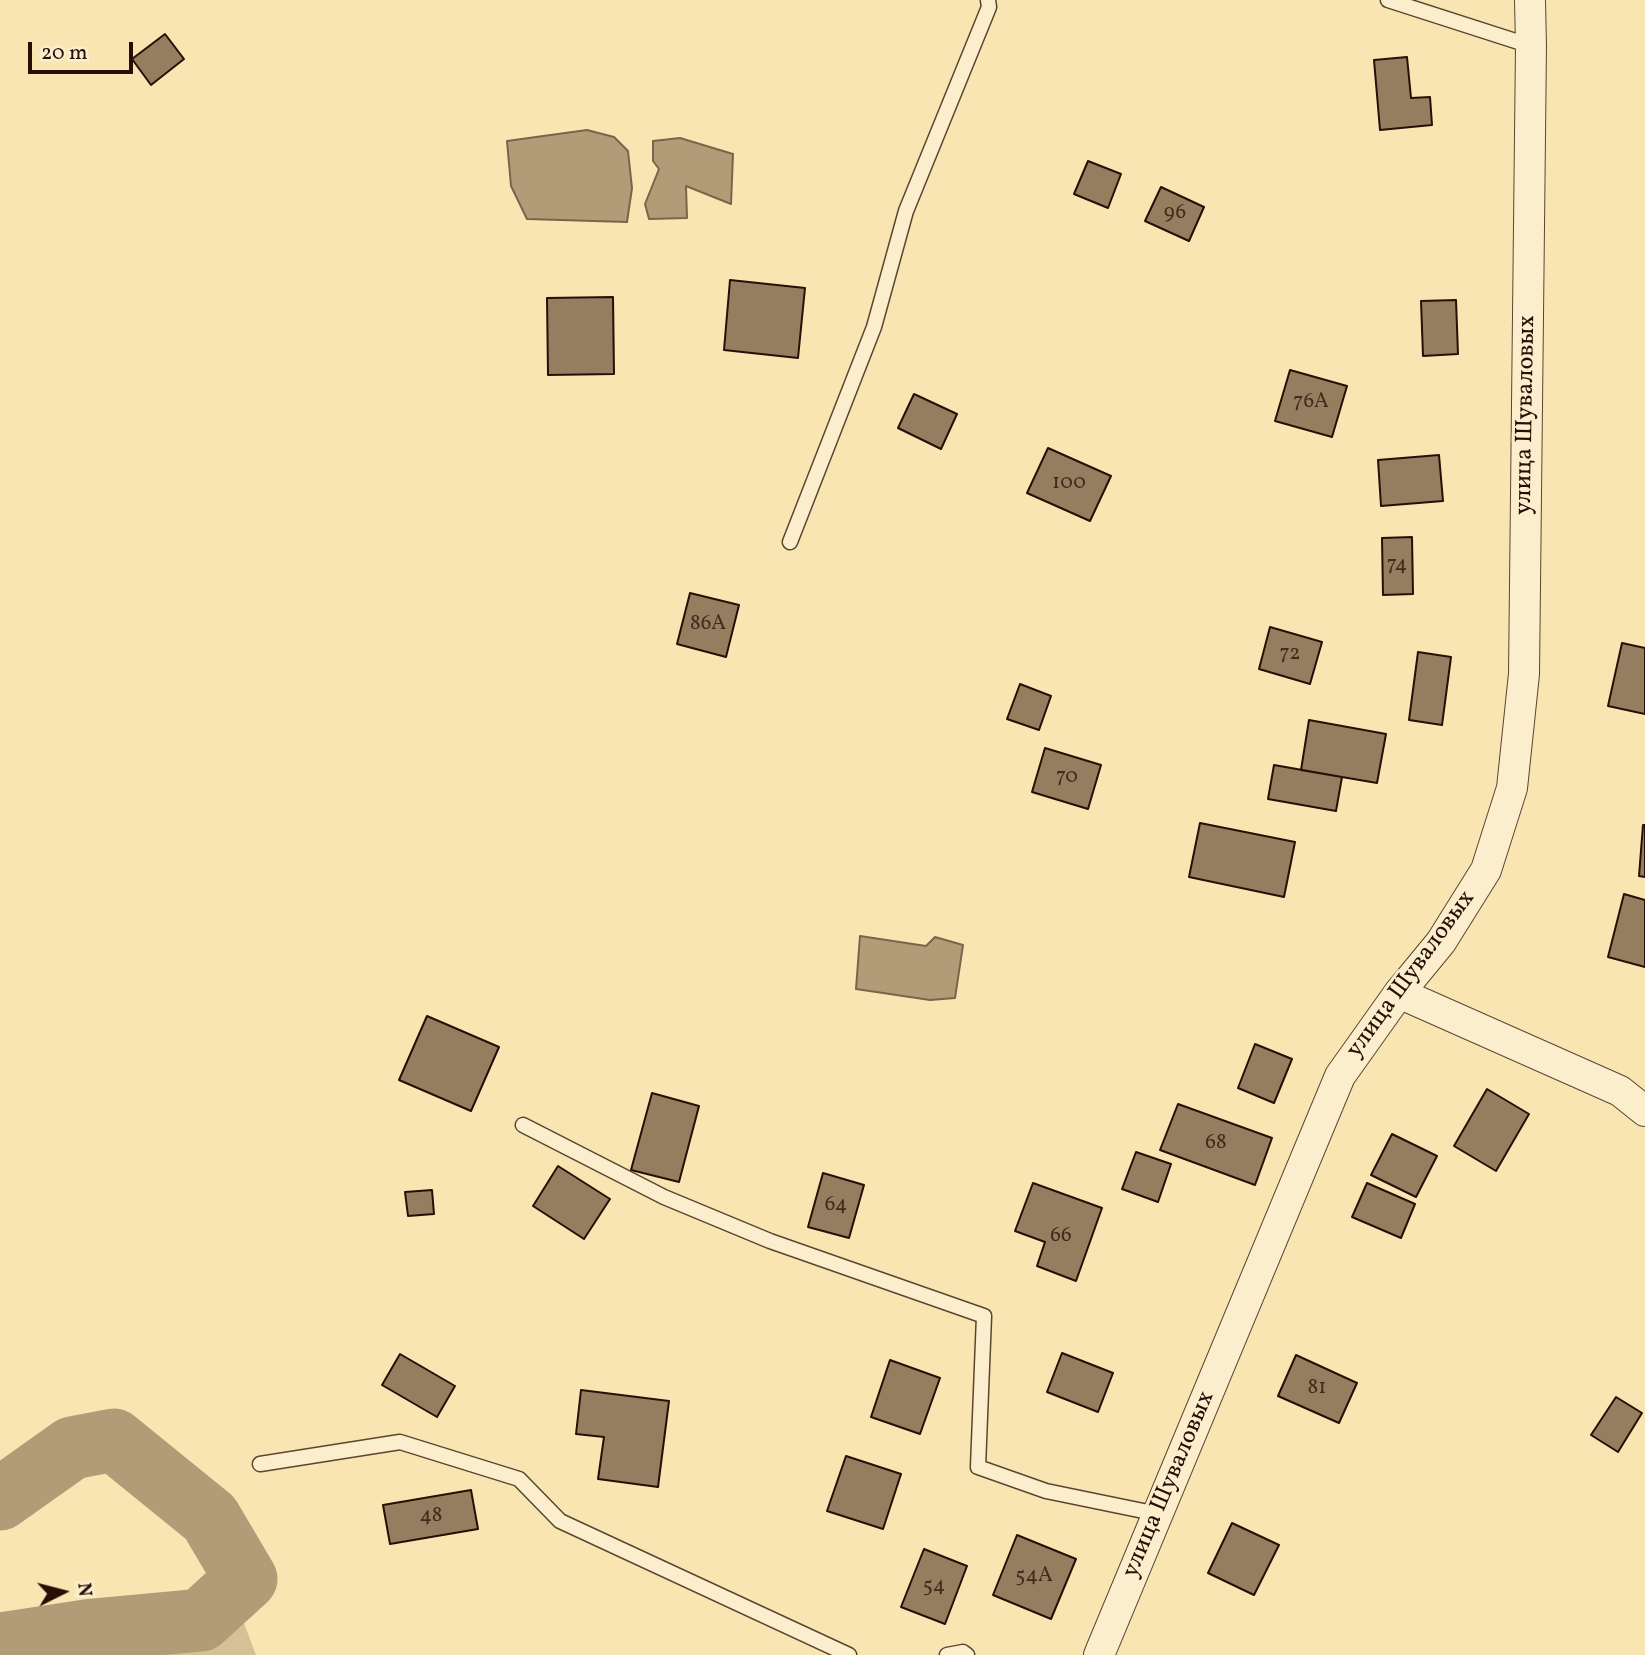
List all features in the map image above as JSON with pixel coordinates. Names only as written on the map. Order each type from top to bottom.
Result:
[{"type":"street","name":"улица Шуваловых","points":[[1099,1655],[1340,1076],[1399,993],[1441,942],[1486,870],[1512,788],[1524,674],[1530,0]]},
{"type":"street","points":[[1399,993],[1620,1091],[1645,1111]]},
{"type":"lane","points":[[790,542],[874,327],[906,211],[989,7],[988,0]]},
{"type":"lane","points":[[1388,0],[1531,46]]},
{"type":"lane","points":[[523,1125],[664,1197],[758,1236],[984,1316],[978,1467],[1046,1491],[1157,1514]]},
{"type":"lane","points":[[260,1464],[400,1442],[519,1479],[560,1521],[849,1655]]},
{"type":"lane","points":[[947,1655],[963,1652],[967,1655]]},
{"type":"shaded area","points":[[587,130],[614,137],[628,151],[632,188],[627,222],[527,219],[511,186],[507,141]]},
{"type":"shaded area","points":[[680,138],[733,154],[731,204],[686,186],[687,218],[649,219],[645,204],[659,169],[653,161],[653,141]]},
{"type":"shaded area","points":[[860,936],[926,946],[935,937],[963,945],[955,998],[930,1000],[856,989]]},
{"type":"shaded area","points":[[123,1600],[242,1618],[256,1655],[0,1655],[0,1623]]},
{"type":"building","points":[[165,34],[184,59],[151,85],[132,59]]},
{"type":"building","points":[[1407,57],[1411,98],[1430,97],[1432,125],[1380,130],[1374,60]]},
{"type":"building","points":[[1088,161],[1121,174],[1108,208],[1074,194]]},
{"type":"building","points":[[1161,187],[1204,207],[1189,241],[1145,221]]},
{"type":"building","points":[[730,280],[805,288],[798,358],[724,350]]},
{"type":"building","points":[[613,297],[614,374],[548,375],[547,298]]},
{"type":"building","points":[[1456,300],[1458,354],[1423,356],[1421,301]]},
{"type":"building","points":[[1290,370],[1347,386],[1332,437],[1275,421]]},
{"type":"building","points":[[914,394],[957,414],[941,449],[898,428]]},
{"type":"building","points":[[1048,448],[1111,476],[1090,521],[1027,493]]},
{"type":"building","points":[[1439,455],[1443,501],[1381,506],[1378,460]]},
{"type":"building","points":[[1412,537],[1413,594],[1383,595],[1382,538]]},
{"type":"building","points":[[690,593],[739,605],[726,657],[677,644]]},
{"type":"building","points":[[1270,627],[1322,642],[1310,684],[1259,669]]},
{"type":"building","points":[[1622,643],[1645,648],[1645,714],[1608,706]]},
{"type":"building","points":[[1418,652],[1451,657],[1442,725],[1409,720]]},
{"type":"building","points":[[1020,684],[1051,696],[1039,730],[1007,719]]},
{"type":"building","points":[[1309,720],[1386,734],[1377,783],[1301,770]]},
{"type":"building","points":[[1045,748],[1101,765],[1088,809],[1032,792]]},
{"type":"building","points":[[1274,765],[1342,777],[1336,811],[1268,799]]},
{"type":"building","points":[[1200,823],[1295,842],[1284,897],[1189,877]]},
{"type":"building","points":[[1645,825],[1645,877],[1639,876]]},
{"type":"building","points":[[1624,894],[1645,900],[1645,967],[1608,957]]},
{"type":"building","points":[[427,1016],[499,1047],[471,1111],[399,1080]]},
{"type":"building","points":[[1255,1044],[1292,1059],[1274,1103],[1238,1088]]},
{"type":"building","points":[[1487,1089],[1529,1114],[1496,1171],[1454,1146]]},
{"type":"building","points":[[652,1093],[699,1106],[679,1182],[631,1170]]},
{"type":"building","points":[[1178,1104],[1272,1138],[1255,1185],[1160,1150]]},
{"type":"building","points":[[1392,1134],[1437,1156],[1416,1197],[1371,1175]]},
{"type":"building","points":[[1136,1152],[1171,1164],[1158,1202],[1122,1189]]},
{"type":"building","points":[[558,1166],[610,1199],[584,1239],[533,1206]]},
{"type":"building","points":[[823,1173],[864,1185],[849,1238],[808,1227]]},
{"type":"building","points":[[1033,1183],[1102,1208],[1076,1281],[1037,1266],[1045,1242],[1015,1231]]},
{"type":"building","points":[[1367,1183],[1415,1204],[1401,1238],[1352,1217]]},
{"type":"building","points":[[432,1190],[434,1214],[408,1216],[405,1192]]},
{"type":"building","points":[[1062,1353],[1113,1373],[1098,1412],[1047,1392]]},
{"type":"building","points":[[400,1354],[455,1386],[437,1417],[382,1385]]},
{"type":"building","points":[[1296,1355],[1357,1383],[1339,1423],[1278,1396]]},
{"type":"building","points":[[890,1360],[940,1378],[920,1434],[871,1417]]},
{"type":"building","points":[[581,1390],[669,1401],[658,1487],[598,1479],[604,1437],[576,1434]]},
{"type":"building","points":[[1616,1397],[1642,1413],[1618,1452],[1591,1435]]},
{"type":"building","points":[[846,1456],[901,1474],[883,1529],[827,1511]]},
{"type":"building","points":[[471,1490],[478,1529],[390,1544],[383,1505]]},
{"type":"building","points":[[1232,1523],[1279,1545],[1254,1595],[1208,1573]]},
{"type":"building","points":[[1017,1535],[1076,1559],[1051,1619],[993,1595]]},
{"type":"building","points":[[924,1549],[967,1566],[945,1624],[901,1607]]},
{"type":"waterway","points":[[0,1499],[72,1448],[114,1440],[210,1518],[246,1579],[201,1620],[93,1630],[0,1644]]}]
